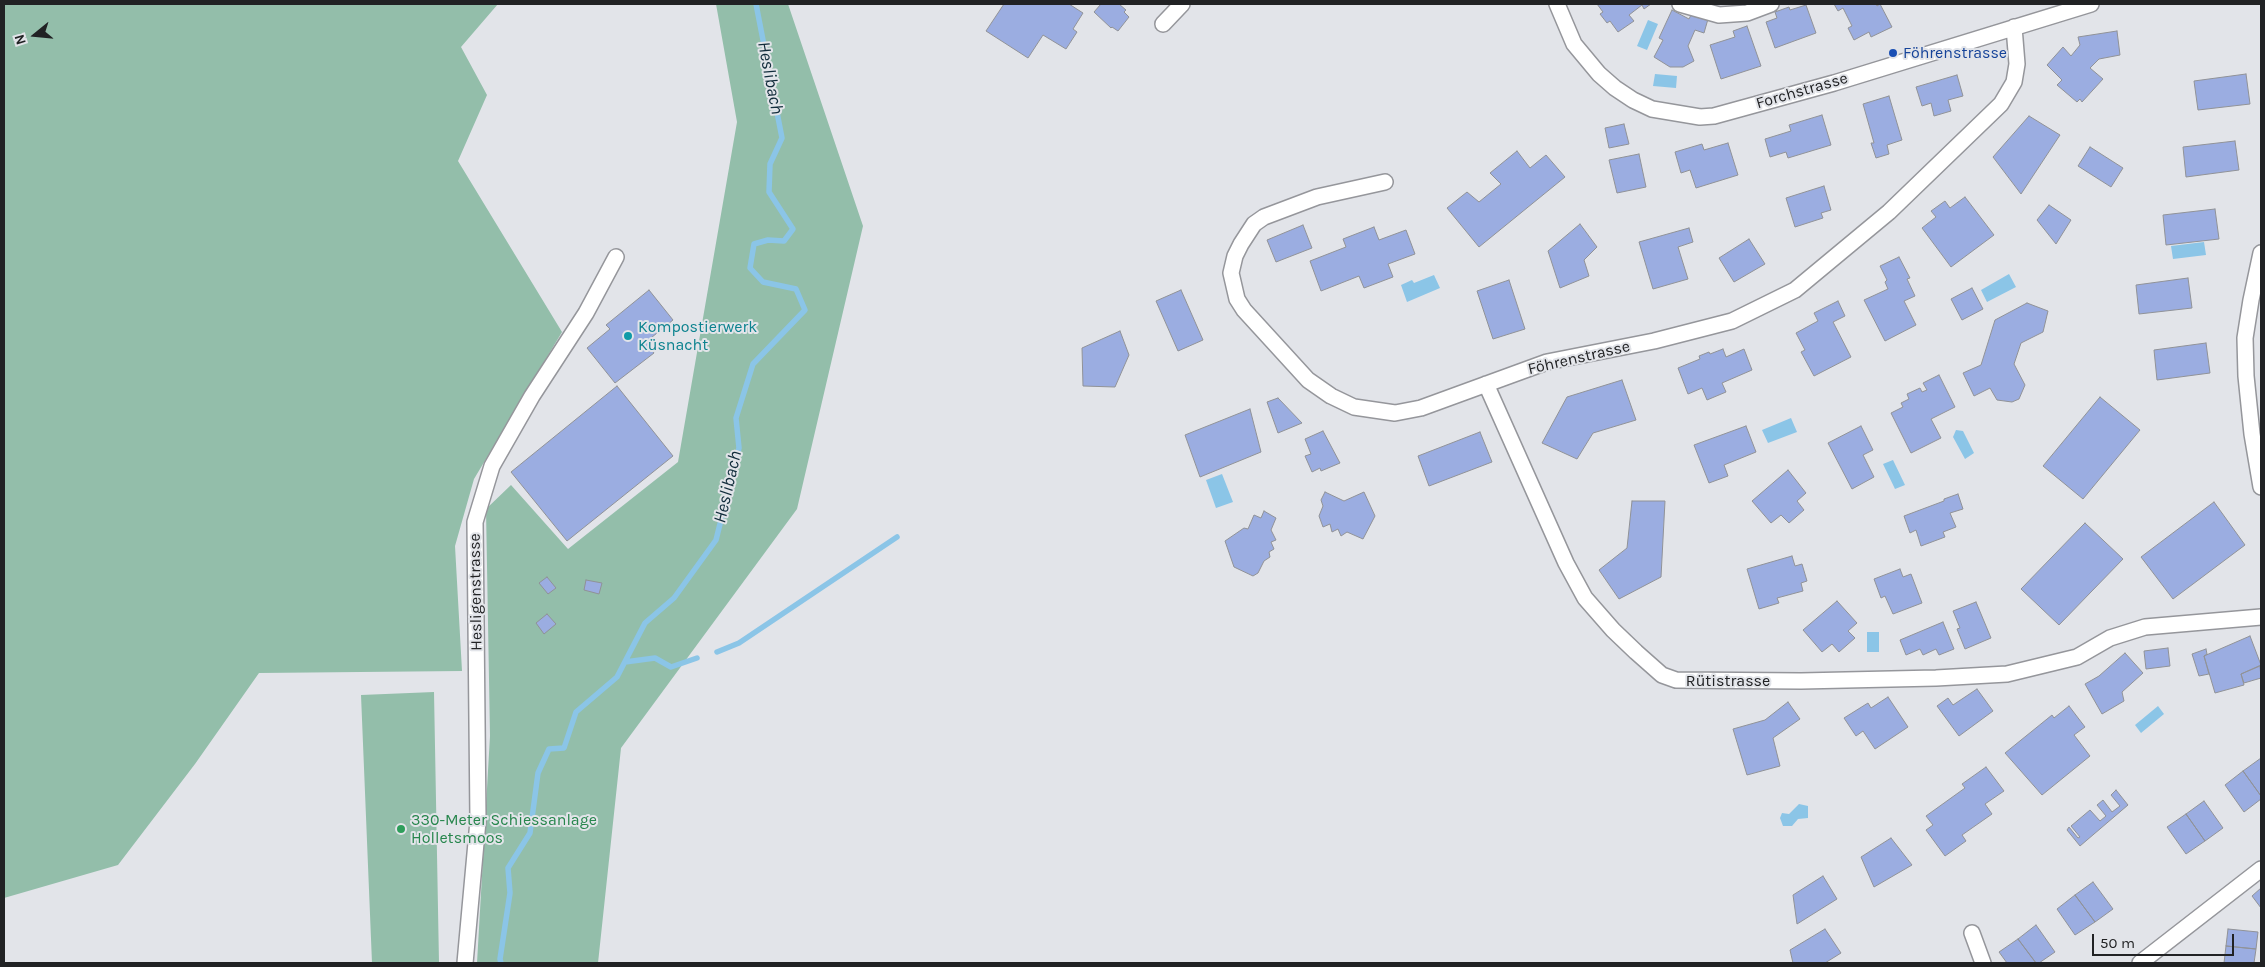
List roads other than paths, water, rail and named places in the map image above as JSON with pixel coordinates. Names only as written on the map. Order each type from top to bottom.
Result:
[{"type":"street","points":[[1163,24],[1182,4]]},
{"type":"street","name":"Forchstrasse","points":[[1557,4],[1574,44],[1605,79],[1633,100],[1652,110],[1687,116],[1714,116],[1834,83],[2091,4]]},
{"type":"street","points":[[1680,4],[1719,15],[1747,12],[1771,4]]},
{"type":"street","name":"Föhrenstrasse","points":[[1385,182],[1317,197],[1274,212],[1254,224],[1241,244],[1231,273],[1237,299],[1308,380],[1331,396],[1354,407],[1396,413],[1421,408],[1548,362],[1654,341],[1732,321],[1796,290],[1889,212],[2001,104],[2014,82],[2018,64],[2014,27]]},
{"type":"street","points":[[2261,252],[2245,338],[2246,376],[2252,434],[2261,487]]},
{"type":"street","name":"Hesligenstrasse","points":[[465,963],[478,821],[475,522],[492,466],[532,396],[586,313],[616,257]]},
{"type":"street","name":"Rütistrasse","points":[[1486,384],[1576,583],[1585,598],[1613,630],[1662,675],[1676,680],[1800,681],[1982,677],[2006,674],[2077,657],[2110,638],[2145,627],[2261,617]]},
{"type":"street","points":[[2140,963],[2261,869]]},
{"type":"street","points":[[1972,933],[1983,963]]},
{"type":"water","points":[[1648,20],[1658,24],[1647,50],[1637,46]]},
{"type":"water","points":[[1655,74],[1677,76],[1676,88],[1653,86]]},
{"type":"water","points":[[2204,242],[2206,255],[2173,259],[2171,246]]},
{"type":"water","points":[[2009,274],[2016,287],[1987,302],[1981,290]]},
{"type":"water","points":[[1434,275],[1440,288],[1407,302],[1401,285],[1412,280],[1414,283]]},
{"type":"water","points":[[1791,418],[1797,432],[1768,443],[1762,430]]},
{"type":"water","points":[[1956,430],[1963,431],[1974,453],[1965,459],[1953,437]]},
{"type":"water","points":[[1893,460],[1905,485],[1895,489],[1883,464]]},
{"type":"water","points":[[1222,474],[1233,502],[1216,508],[1206,480]]},
{"type":"water","points":[[1867,632],[1879,632],[1879,652],[1867,652]]},
{"type":"water","points":[[2158,706],[2164,714],[2141,733],[2135,725]]},
{"type":"water","points":[[1799,804],[1808,806],[1808,818],[1798,819],[1792,826],[1783,826],[1780,818],[1782,813],[1789,814]]},
{"type":"waterway","name":"Heslibach","points":[[501,963],[500,959],[510,893],[508,868],[530,833],[538,773],[549,749],[564,748],[576,712],[617,677],[645,623],[674,598],[716,540],[739,448],[736,418],[753,364],[805,310],[796,289],[763,282],[750,268],[754,244],[768,240],[784,241],[793,229],[769,192],[770,164],[782,138],[756,4]]},
{"type":"waterway","points":[[717,652],[739,643],[897,537]]},
{"type":"waterway","points":[[625,662],[655,658],[671,667],[697,658]]},
{"type":"place","name":"Föhrenstrasse","points":[[1893,53]]},
{"type":"place","name":"Kompostierwerk Küsnacht","points":[[628,336]]},
{"type":"place","name":"330-Meter Schiessanlage Holletsmoos","points":[[401,829]]}]
